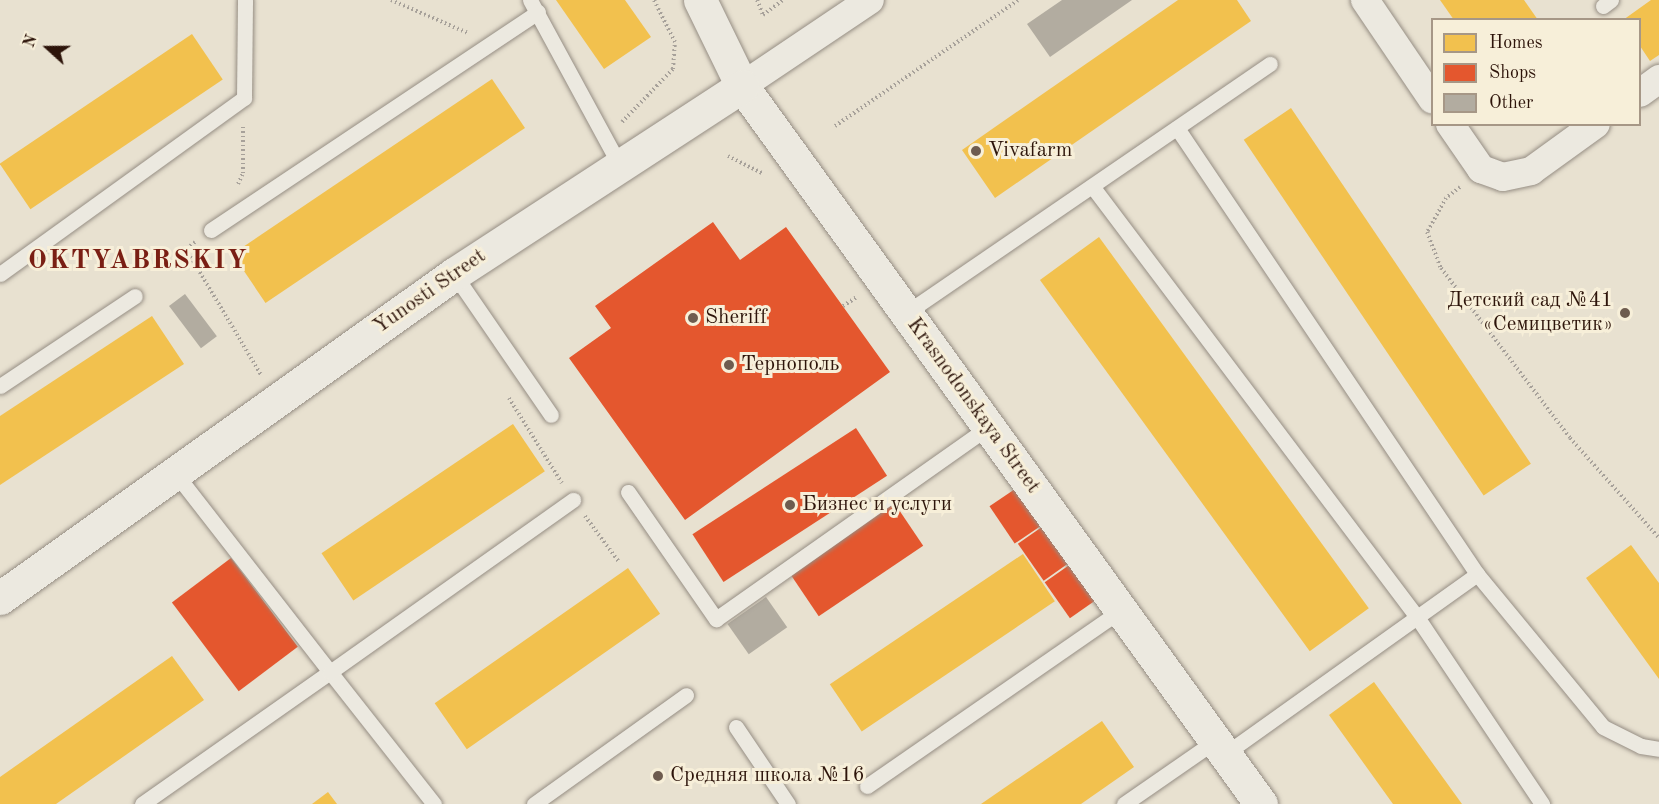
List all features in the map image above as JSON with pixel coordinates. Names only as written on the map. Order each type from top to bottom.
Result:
[{"type":"street","name":"Krasnodonskaya Street","points":[[700,0],[742,86],[1261,804]]},
{"type":"street","name":"Yunosti Street","points":[[0,598],[454,274],[870,0]]},
{"type":"street","points":[[1365,0],[1431,98]]},
{"type":"street","points":[[1641,92],[1659,79]]},
{"type":"street","points":[[1451,126],[1481,168],[1503,177],[1531,171],[1593,126]]},
{"type":"lane","points":[[0,274],[244,98],[245,0]]},
{"type":"lane","points":[[211,230],[492,43],[534,6],[619,164]]},
{"type":"lane","points":[[906,314],[1270,64]]},
{"type":"lane","points":[[1177,128],[1477,574],[1603,728],[1641,746],[1659,749]]},
{"type":"lane","points":[[1092,186],[1418,617],[1542,804]]},
{"type":"lane","points":[[454,274],[551,415]]},
{"type":"lane","points":[[0,386],[135,296]]},
{"type":"lane","points":[[628,492],[716,620],[988,427]]},
{"type":"lane","points":[[175,473],[434,804]]},
{"type":"lane","points":[[142,804],[573,500]]},
{"type":"lane","points":[[1124,804],[1220,748],[1418,617],[1477,574]]},
{"type":"lane","points":[[867,786],[1121,610]]},
{"type":"lane","points":[[534,804],[686,695]]},
{"type":"lane","points":[[736,727],[788,804]]},
{"type":"path","points":[[392,0],[492,43]]},
{"type":"path","points":[[757,0],[763,15],[783,0]]},
{"type":"path","points":[[835,126],[1018,0]]},
{"type":"path","points":[[237,188],[243,173],[244,98]]},
{"type":"path","points":[[728,156],[764,174]]},
{"type":"path","points":[[1481,168],[1446,198],[1428,232],[1441,268],[1570,438],[1659,537]]},
{"type":"path","points":[[211,230],[186,249],[276,401]]},
{"type":"path","points":[[506,393],[573,500],[619,562]]},
{"type":"building: Homes","points":[[556,0],[625,0],[651,37],[604,69]]},
{"type":"building: Homes","points":[[1178,0],[1237,0],[1251,21],[995,198],[962,150]]},
{"type":"building: Homes","points":[[1440,0],[1524,0],[1537,18],[1453,18]]},
{"type":"building: Homes","points":[[1651,0],[1659,0],[1659,55],[1650,61],[1641,48],[1641,18],[1626,18]]},
{"type":"building: Homes","points":[[192,34],[223,80],[30,209],[0,164]]},
{"type":"building: Homes","points":[[492,79],[525,128],[266,303],[233,254]]},
{"type":"building: Homes","points":[[1291,108],[1531,464],[1484,496],[1244,140]]},
{"type":"building: Homes","points":[[1099,237],[1369,608],[1310,651],[1040,280]]},
{"type":"building: Homes","points":[[152,316],[184,364],[0,485],[0,416]]},
{"type":"building: Homes","points":[[513,424],[545,471],[353,600],[321,553]]},
{"type":"building: Homes","points":[[1631,545],[1659,583],[1659,679],[1586,578]]},
{"type":"building: Homes","points":[[1023,554],[1055,601],[862,732],[830,684]]},
{"type":"building: Homes","points":[[628,568],[660,614],[467,749],[435,703]]},
{"type":"building: Homes","points":[[172,656],[204,700],[56,804],[0,804],[0,777]]},
{"type":"building: Homes","points":[[1374,682],[1462,804],[1393,804],[1329,715]]},
{"type":"building: Homes","points":[[1102,721],[1134,767],[1081,804],[981,804]]},
{"type":"building: Homes","points":[[328,792],[337,804],[312,804]]},
{"type":"building: Shops","name":"Тернополь","points":[[713,222],[740,260],[786,227],[890,372],[685,520],[569,358],[611,328],[595,306]]},
{"type":"building: Shops","name":"Бизнес и услуги","points":[[856,428],[887,476],[724,582],[692,534]]},
{"type":"building: Shops","points":[[1021,485],[1046,522],[1015,544],[989,506]]},
{"type":"building: Shops","points":[[893,501],[923,546],[819,616],[789,571]]},
{"type":"building: Shops","points":[[1049,522],[1075,559],[1044,581],[1018,544]]},
{"type":"building: Shops","points":[[231,558],[298,647],[239,691],[172,603]]},
{"type":"building: Shops","points":[[1075,561],[1100,597],[1070,618],[1045,582]]},
{"type":"building: Other","points":[[1062,0],[1132,0],[1050,57],[1027,24]]},
{"type":"building: Other","points":[[185,294],[217,336],[201,348],[169,306]]},
{"type":"building: Other","points":[[766,597],[787,627],[749,654],[727,624]]},
{"type":"place","name":"Vivafarm","points":[[976,151]]},
{"type":"place","name":"Детский сад №41 «Семицветик»","points":[[1625,313]]},
{"type":"place","name":"Sheriff","points":[[693,318]]},
{"type":"place","name":"Тернополь","points":[[729,365]]},
{"type":"place","name":"Бизнес и услуги","points":[[790,505]]},
{"type":"place","name":"Средняя школа №16","points":[[658,776]]},
{"type":"district","name":"OKTYABRSKIY","points":[[138,261]]}]
